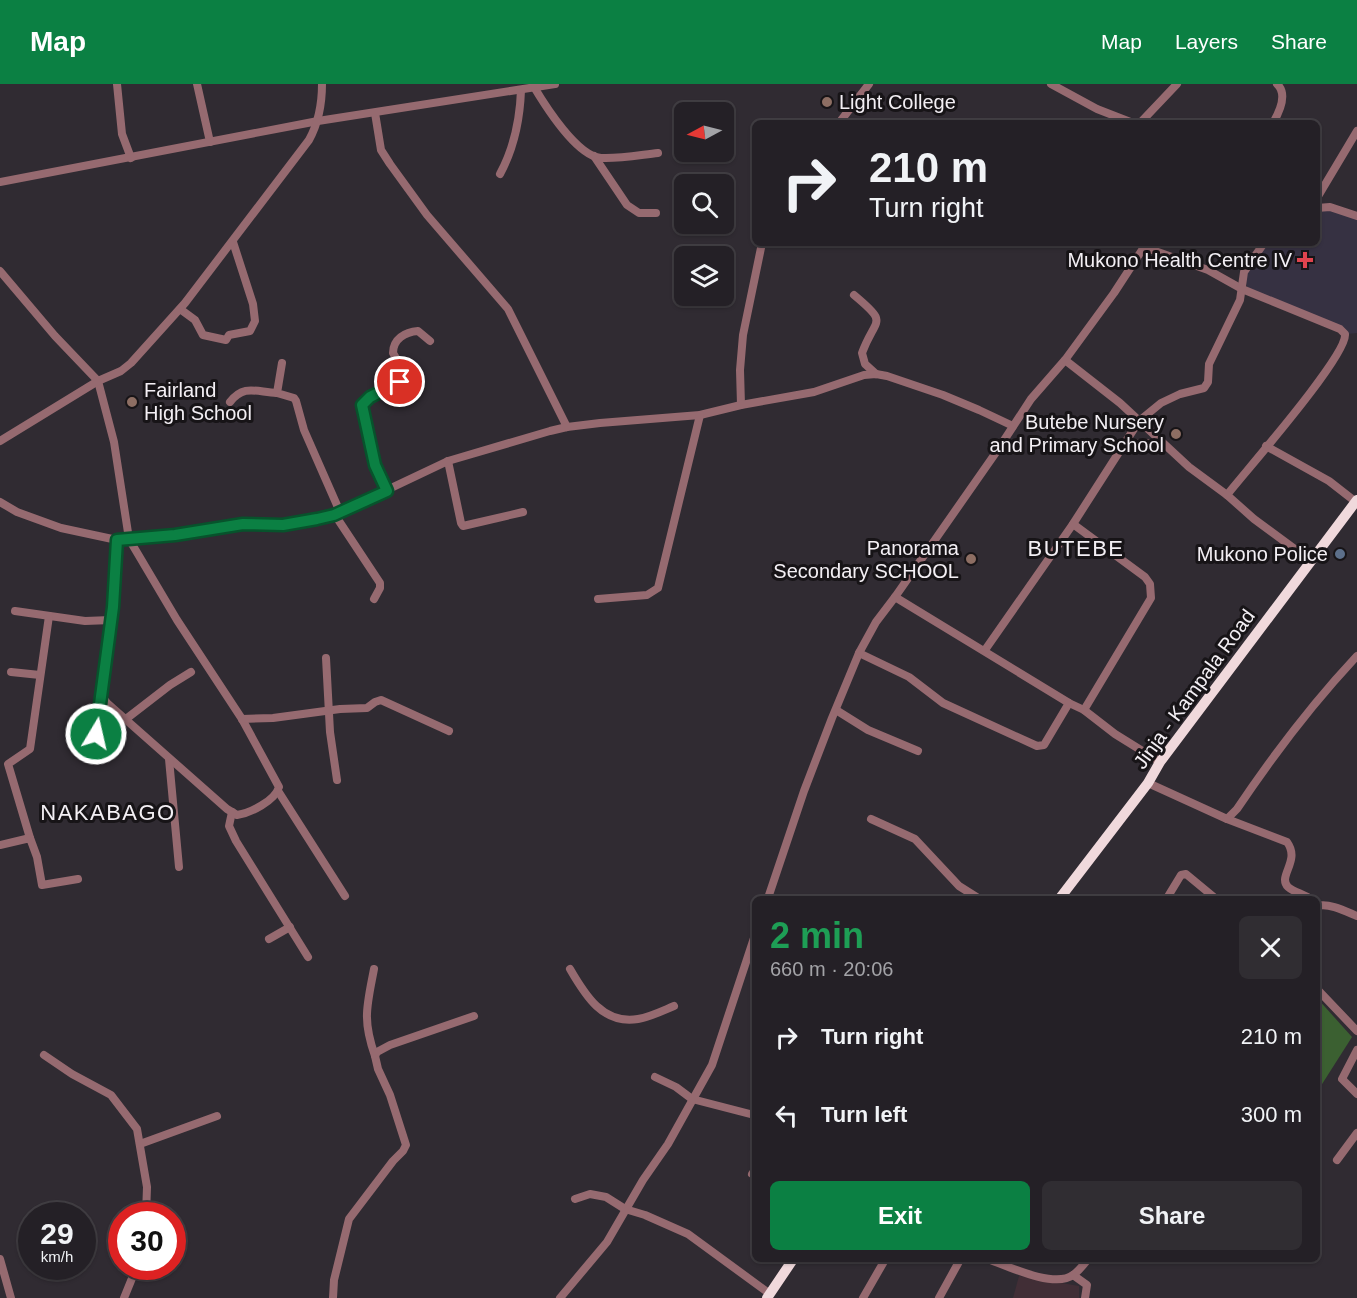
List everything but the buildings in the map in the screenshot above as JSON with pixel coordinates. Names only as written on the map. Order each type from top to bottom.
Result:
[{"type":"highway","name":"Jinja - Kampala Road","points":[[1062,896],[1357,501]]},
{"type":"highway","points":[[769,1296],[791,1262]]},
{"type":"street","points":[[117,84],[122,134],[130,158]]},
{"type":"street","points":[[197,84],[210,142]]},
{"type":"street","points":[[0,441],[98,381],[121,371],[180,309],[309,140],[318,121],[322,103],[322,84]]},
{"type":"street","points":[[0,182],[318,121],[555,84]]},
{"type":"street","points":[[841,120],[869,84]]},
{"type":"street","points":[[1051,84],[1097,109],[1125,120]]},
{"type":"street","points":[[1143,120],[1177,84]]},
{"type":"street","points":[[1274,120],[1284,96],[1277,84]]},
{"type":"street","points":[[534,87],[557,121],[572,138],[594,156],[627,205],[639,213],[656,213]]},
{"type":"street","points":[[500,174],[519,122],[521,90]]},
{"type":"street","points":[[375,113],[381,150],[427,214],[508,309],[567,427]]},
{"type":"street","points":[[1320,193],[1357,131]]},
{"type":"street","points":[[594,156],[601,158],[658,153]]},
{"type":"street","points":[[1320,200],[1330,207],[1357,216]]},
{"type":"street","points":[[1320,208],[1330,207]]},
{"type":"street","points":[[180,309],[195,321],[203,335],[208,337],[226,340],[229,335],[250,331],[255,321],[253,304],[233,242]]},
{"type":"street","points":[[741,405],[740,370],[743,335],[761,246]]},
{"type":"street","points":[[769,896],[804,791],[859,653],[876,621],[895,597],[1031,399],[1065,360],[1114,293],[1144,246]]},
{"type":"street","points":[[1148,246],[1208,270],[1242,289],[1340,329],[1346,337],[1318,382],[1227,495]]},
{"type":"street","points":[[985,650],[1073,524],[1139,421],[1161,403],[1179,394],[1204,388],[1208,382],[1211,357],[1233,315],[1242,289],[1244,272],[1262,246]]},
{"type":"street","points":[[0,271],[55,336],[98,381],[114,442],[129,540],[177,620],[243,720],[273,773],[279,787],[278,791],[345,896]]},
{"type":"street","points":[[854,295],[878,318],[878,324],[862,353],[865,364],[876,374]]},
{"type":"street","points":[[387,491],[375,465],[362,405],[370,397],[400,382],[406,375],[393,353],[396,342],[408,332],[418,331],[430,341]]},
{"type":"street","points":[[1065,360],[1254,519],[1311,561]]},
{"type":"street","points":[[277,393],[282,363]]},
{"type":"street","points":[[0,502],[17,512],[61,528],[117,540],[175,535],[243,524],[283,525],[338,514],[448,461],[567,427],[653,417],[700,415],[814,392],[855,377],[876,374],[943,395],[1013,426]]},
{"type":"street","points":[[230,402],[243,389],[277,393],[296,400],[304,430],[338,514],[380,584],[374,599]]},
{"type":"street","points":[[598,599],[647,595],[658,588],[700,415]]},
{"type":"street","points":[[1122,449],[1140,443],[1163,444]]},
{"type":"street","points":[[1266,446],[1329,481],[1357,501]]},
{"type":"street","points":[[448,461],[459,515],[464,526],[523,512]]},
{"type":"street","points":[[1073,524],[1145,577],[1152,592],[1140,618],[1084,710]]},
{"type":"street","points":[[94,751],[111,620],[117,540]]},
{"type":"street","points":[[895,597],[1084,710],[1115,734],[1160,762]]},
{"type":"street","points":[[15,611],[85,621],[111,620]]},
{"type":"street","points":[[49,616],[30,749],[8,764],[37,857],[42,885],[78,879]]},
{"type":"street","points":[[859,653],[909,677],[943,703],[1037,746],[1044,745],[1069,703]]},
{"type":"street","points":[[1227,819],[1237,809],[1314,702],[1357,656]]},
{"type":"street","points":[[326,658],[337,780]]},
{"type":"street","points":[[11,672],[40,675]]},
{"type":"street","points":[[126,719],[191,672]]},
{"type":"street","points":[[102,696],[169,759],[237,815],[244,814],[270,799],[278,791]]},
{"type":"street","points":[[243,720],[367,708],[381,700],[449,731]]},
{"type":"street","points":[[836,710],[868,730],[918,751]]},
{"type":"street","points":[[169,759],[179,867]]},
{"type":"street","points":[[0,772],[9,770]]},
{"type":"street","points":[[1148,783],[1227,819],[1287,842],[1293,855],[1286,882],[1288,887],[1305,896]]},
{"type":"street","points":[[232,812],[229,825],[236,841],[308,957]]},
{"type":"street","points":[[871,819],[915,839],[959,886],[975,896]]},
{"type":"street","points":[[0,845],[30,838]]},
{"type":"street","points":[[1168,896],[1181,875],[1186,874],[1213,896]]},
{"type":"street","points":[[1320,904],[1357,916]]},
{"type":"street","points":[[269,939],[290,927]]},
{"type":"street","points":[[560,1298],[607,1242],[625,1209],[668,1144],[712,1065],[752,944]]},
{"type":"street","points":[[333,1298],[334,1280],[349,1219],[406,1145],[390,1095],[378,1070],[367,1031],[365,1016],[374,969]]},
{"type":"street","points":[[570,969],[588,999],[602,1010],[618,1018],[638,1019],[674,1006]]},
{"type":"street","points":[[1320,992],[1357,1031]]},
{"type":"street","points":[[375,1056],[377,1052],[390,1045],[474,1016]]},
{"type":"street","points":[[1357,1050],[1342,1079],[1357,1094]]},
{"type":"street","points":[[44,1055],[72,1074],[111,1095],[137,1129],[147,1187],[146,1202]]},
{"type":"street","points":[[655,1077],[692,1099],[752,1114]]},
{"type":"street","points":[[140,1144],[217,1116]]},
{"type":"street","points":[[1337,1160],[1357,1133]]},
{"type":"street","points":[[575,1199],[590,1194],[606,1197],[625,1209],[688,1234],[769,1296]]},
{"type":"street","points":[[0,1259],[11,1298]]},
{"type":"street","points":[[864,1298],[884,1262]]},
{"type":"street","points":[[939,1298],[959,1262]]},
{"type":"street","points":[[996,1262],[1038,1277],[1058,1279],[1073,1275],[1085,1262]]},
{"type":"street","points":[[1073,1275],[1087,1285],[1085,1298]]},
{"type":"street","points":[[124,1298],[131,1280]]},
{"type":"shaded area","name":"Mukono Health Centre IV","points":[[1320,209],[1357,219],[1357,333],[1347,334],[1248,291],[1244,274],[1262,246],[1320,246]]},
{"type":"shaded area","points":[[1019,1276],[1079,1286],[1079,1298],[1013,1298]]},
{"type":"green space","points":[[1320,1001],[1352,1037],[1320,1087]]},
{"type":"place","name":"Light College","points":[[827,102]]},
{"type":"place","name":"Mukono Health Centre IV","points":[[1305,260]]},
{"type":"place","name":"Fairland High School","points":[[132,402]]},
{"type":"place","name":"Butebe Nursery and Primary School","points":[[1176,434]]},
{"type":"place","name":"Mukono Police","points":[[1340,554]]},
{"type":"place","name":"Panorama Secondary SCHOOL","points":[[971,559]]},
{"type":"district","name":"BUTEBE","points":[[1076,548]]},
{"type":"district","name":"NAKABAGO","points":[[108,812]]},
{"type":"route","points":[[96,734],[113,607],[117,540],[175,535],[243,524],[283,525],[317,519],[334,515],[387,491],[375,465],[362,405],[370,397],[400,382]]}]
